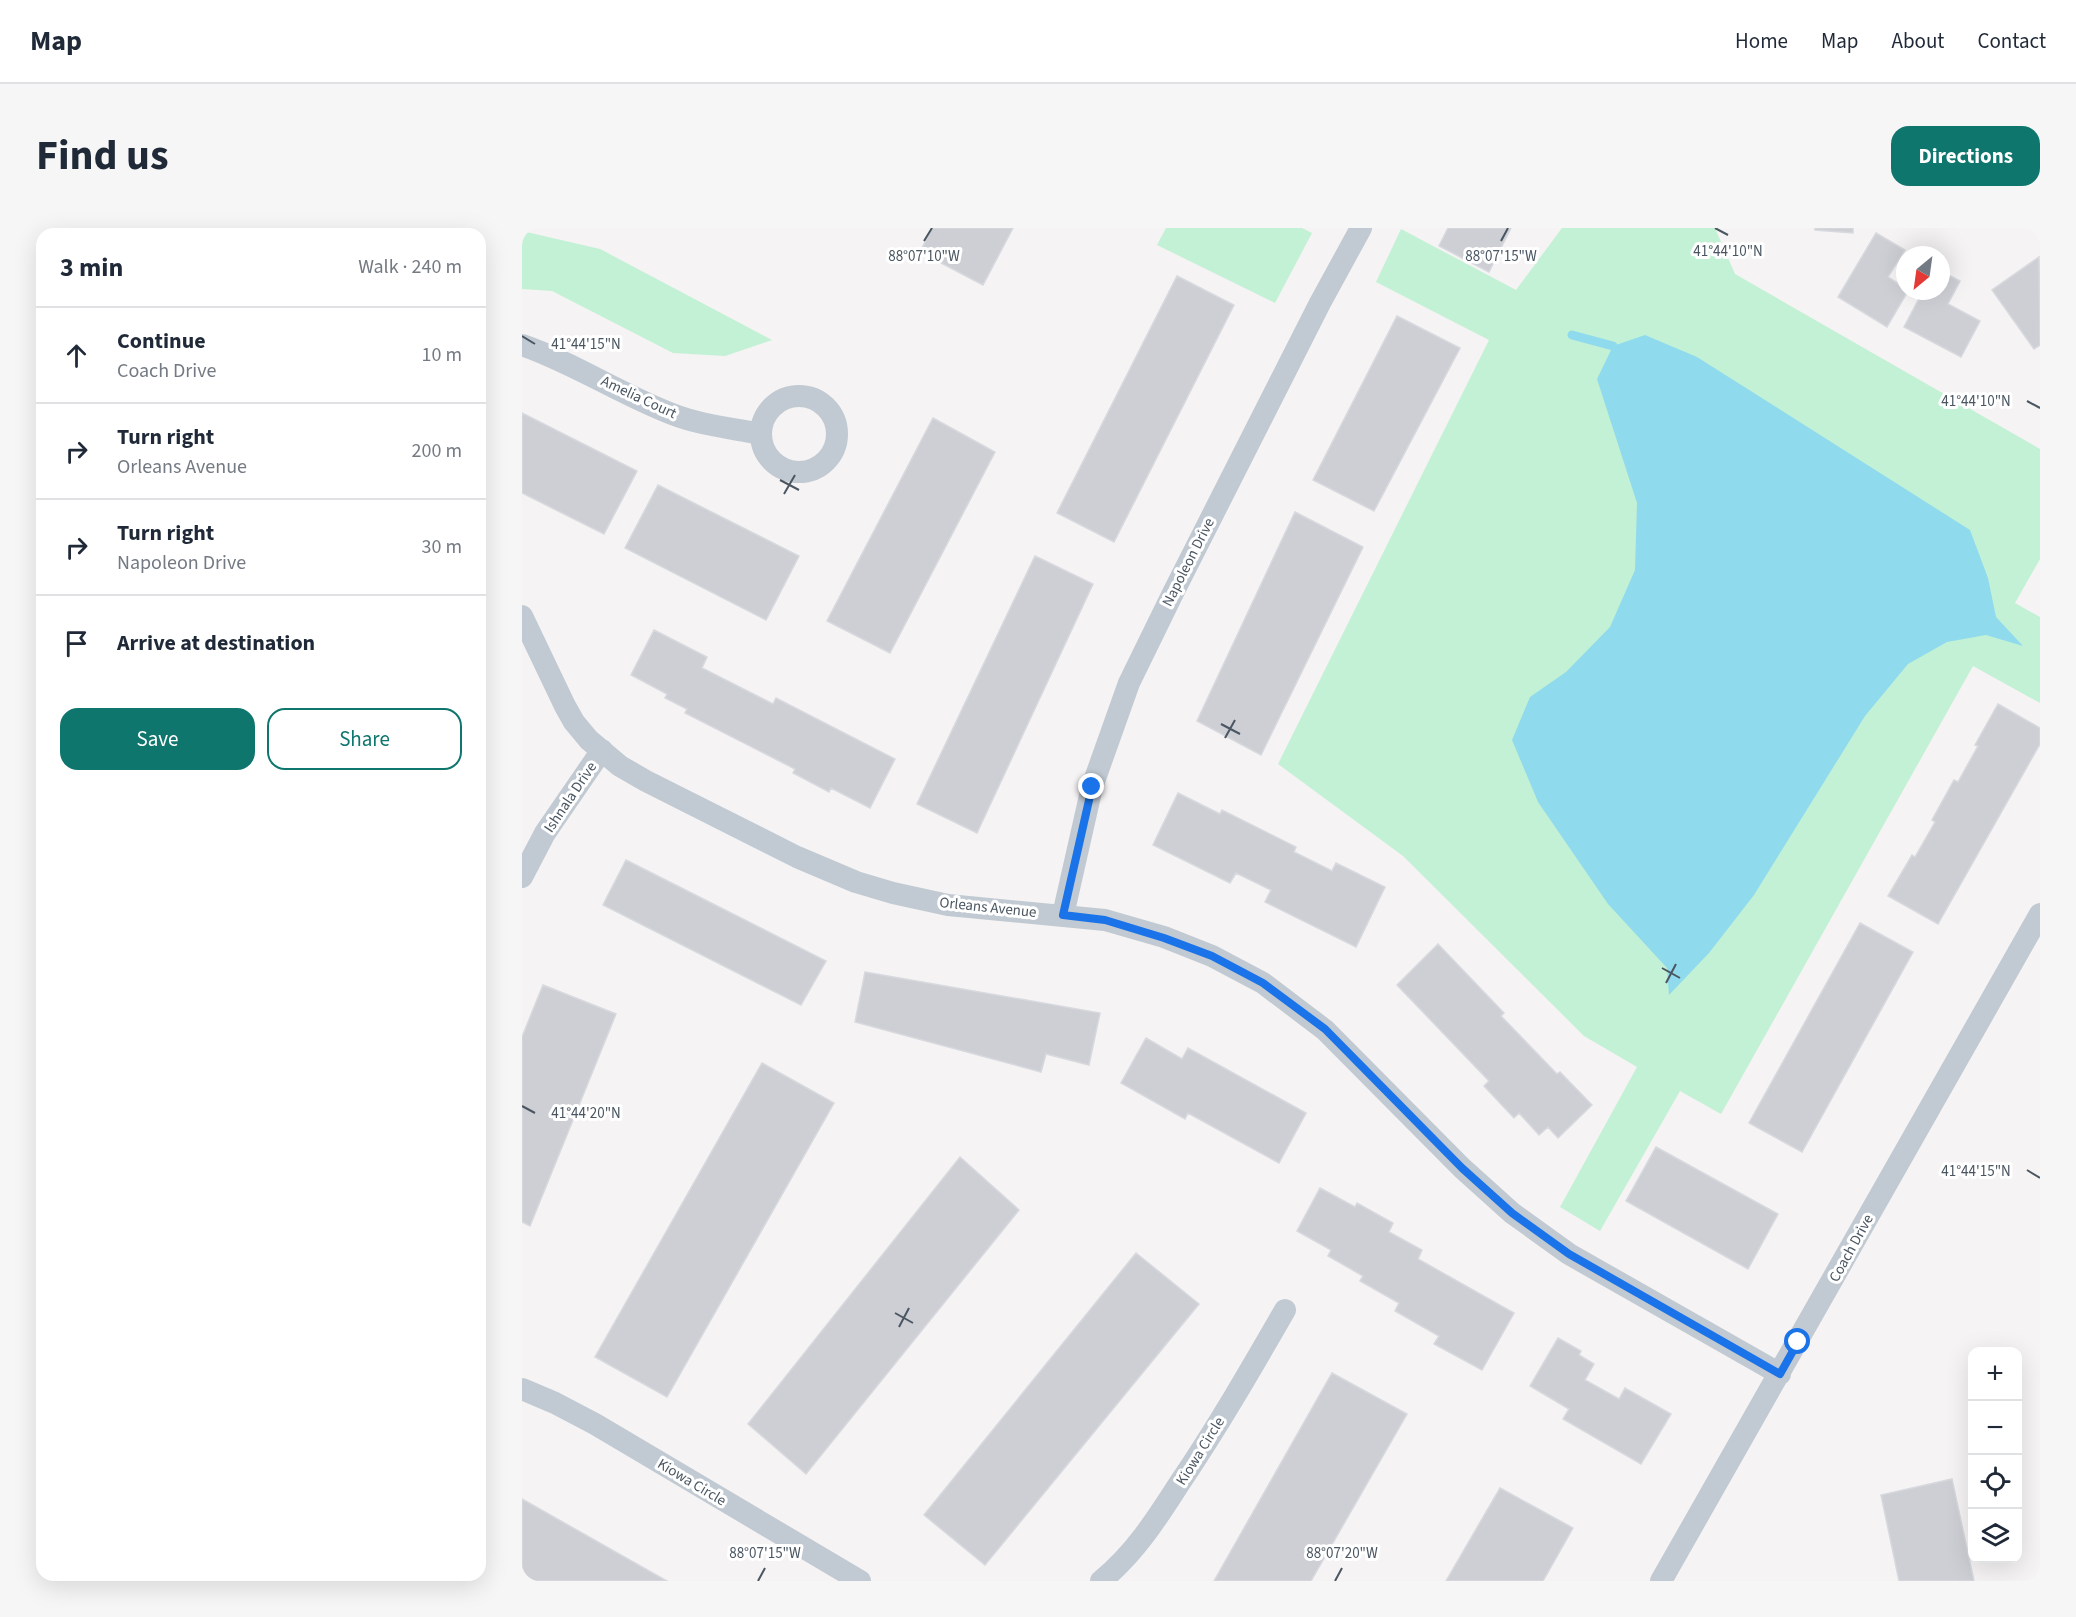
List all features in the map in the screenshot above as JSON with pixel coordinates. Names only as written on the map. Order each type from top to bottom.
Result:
[{"type":"street","name":"Napoleon Drive","points":[[1063,915],[1092,787],[1129,683],[1294,355],[1361,228]]},
{"type":"street","name":"Amelia Court","points":[[522,345],[560,360],[649,405],[674,415],[761,434]]},
{"type":"street","name":"Orleans Avenue","points":[[522,616],[565,706],[589,740],[620,766],[797,857],[856,882],[893,893],[948,904],[1105,920],[1212,956],[1263,983],[1325,1029],[1462,1168],[1512,1213],[1569,1254],[1780,1374]]},
{"type":"street","name":"Ishnala Drive","points":[[522,877],[545,833],[602,750]]},
{"type":"street","name":"Coach Drive","points":[[1661,1581],[2040,914]]},
{"type":"street","name":"Kiowa Circle","points":[[1101,1581],[1119,1567],[1142,1541],[1236,1395],[1285,1310]]},
{"type":"street","name":"Kiowa Circle","points":[[522,1389],[595,1424],[860,1581]]},
{"type":"green space","points":[[1166,228],[1302,228],[1312,233],[1275,303],[1157,245]]},
{"type":"green space","points":[[1562,228],[1715,228],[1735,274],[2040,449],[2040,559],[2015,603],[2040,617],[2040,703],[1973,666],[1721,1114],[1680,1091],[1600,1231],[1560,1207],[1637,1067],[1584,1036],[1403,856],[1278,764],[1489,340],[1376,282],[1401,229],[1516,290]]},
{"type":"green space","points":[[522,231],[600,249],[772,340],[725,356],[673,353],[552,291],[522,289]]},
{"type":"water","points":[[1645,335],[1697,357],[1970,530],[1988,578],[1996,617],[2023,646],[1986,635],[1947,642],[1908,664],[1865,716],[1754,895],[1709,953],[1669,995],[1667,968],[1608,904],[1538,802],[1512,740],[1530,697],[1566,672],[1610,627],[1635,570],[1637,503],[1597,379],[1613,346]]},
{"type":"building","points":[[932,228],[1013,228],[983,285],[920,252]]},
{"type":"building","points":[[1448,228],[1511,228],[1489,272],[1439,246]]},
{"type":"building","points":[[1815,228],[1853,228],[1853,233],[1815,230]]},
{"type":"building","points":[[1876,233],[1898,246],[1896,246],[1896,264],[1888,277],[1896,282],[1896,300],[1903,300],[1887,327],[1838,297]]},
{"type":"building","points":[[2039,257],[2040,345],[2034,349],[1992,290]]},
{"type":"building","points":[[1177,276],[1234,305],[1114,542],[1057,513]]},
{"type":"building","points":[[1950,276],[1960,281],[1948,304],[1980,321],[1961,357],[1904,327],[1918,300],[1950,300]]},
{"type":"building","points":[[1397,316],[1460,348],[1374,511],[1313,480]]},
{"type":"building","points":[[522,413],[637,471],[604,534],[522,493]]},
{"type":"building","points":[[933,418],[995,452],[890,653],[827,621]]},
{"type":"building","points":[[658,485],[799,556],[766,620],[625,548]]},
{"type":"building","points":[[1295,512],[1363,547],[1261,755],[1197,721]]},
{"type":"building","points":[[1035,556],[1093,584],[977,833],[917,804]]},
{"type":"building","points":[[654,630],[707,657],[702,668],[773,704],[776,698],[895,759],[870,808],[831,788],[829,792],[793,773],[795,769],[685,713],[687,709],[665,698],[667,694],[631,675]]},
{"type":"building","points":[[1998,704],[2040,728],[2040,744],[1938,924],[1888,896],[1912,855],[1915,857],[1935,822],[1932,820],[1954,780],[1958,782]]},
{"type":"building","points":[[1178,793],[1220,814],[1222,810],[1296,847],[1294,852],[1332,871],[1336,863],[1385,887],[1356,947],[1265,902],[1271,890],[1236,873],[1230,883],[1153,845]]},
{"type":"building","points":[[626,860],[826,961],[801,1005],[603,905]]},
{"type":"building","points":[[1860,923],[1913,952],[1802,1152],[1749,1123]]},
{"type":"building","points":[[1438,944],[1504,1013],[1501,1016],[1557,1074],[1560,1072],[1592,1105],[1558,1138],[1548,1127],[1539,1135],[1519,1113],[1514,1118],[1484,1086],[1489,1081],[1397,985]]},
{"type":"building","points":[[865,972],[1100,1013],[1089,1065],[1046,1054],[1041,1072],[855,1022]]},
{"type":"building","points":[[543,985],[616,1014],[530,1226],[522,1222],[522,1037]]},
{"type":"building","points":[[1146,1038],[1182,1059],[1188,1048],[1306,1113],[1279,1163],[1188,1113],[1185,1119],[1121,1083]]},
{"type":"building","points":[[762,1063],[834,1103],[667,1397],[595,1357]]},
{"type":"building","points":[[1656,1147],[1778,1214],[1748,1269],[1626,1201]]},
{"type":"building","points":[[960,1157],[1019,1210],[806,1474],[748,1424]]},
{"type":"building","points":[[1320,1188],[1355,1207],[1357,1203],[1393,1223],[1389,1232],[1422,1250],[1418,1259],[1514,1313],[1482,1370],[1434,1344],[1439,1336],[1395,1311],[1399,1303],[1360,1281],[1363,1276],[1328,1256],[1331,1250],[1297,1231]]},
{"type":"building","points":[[1136,1253],[1199,1304],[985,1565],[924,1515]]},
{"type":"building","points":[[1558,1338],[1581,1351],[1579,1355],[1594,1364],[1585,1380],[1619,1399],[1625,1388],[1671,1414],[1641,1464],[1563,1419],[1569,1409],[1530,1386]]},
{"type":"building","points":[[1332,1373],[1407,1414],[1311,1581],[1214,1581]]},
{"type":"building","points":[[1952,1479],[1968,1553],[1968,1563],[1970,1563],[1974,1581],[1899,1581],[1881,1495]]},
{"type":"building","points":[[1500,1488],[1573,1528],[1543,1581],[1446,1581]]},
{"type":"building","points":[[522,1499],[667,1581],[522,1581]]},
{"type":"waterway","points":[[1572,335],[1613,346]]},
{"type":"route","points":[[1092,787],[1063,915],[1105,920],[1164,938],[1212,956],[1263,983],[1325,1029],[1462,1168],[1512,1213],[1569,1254],[1780,1374],[1798,1342]]}]
